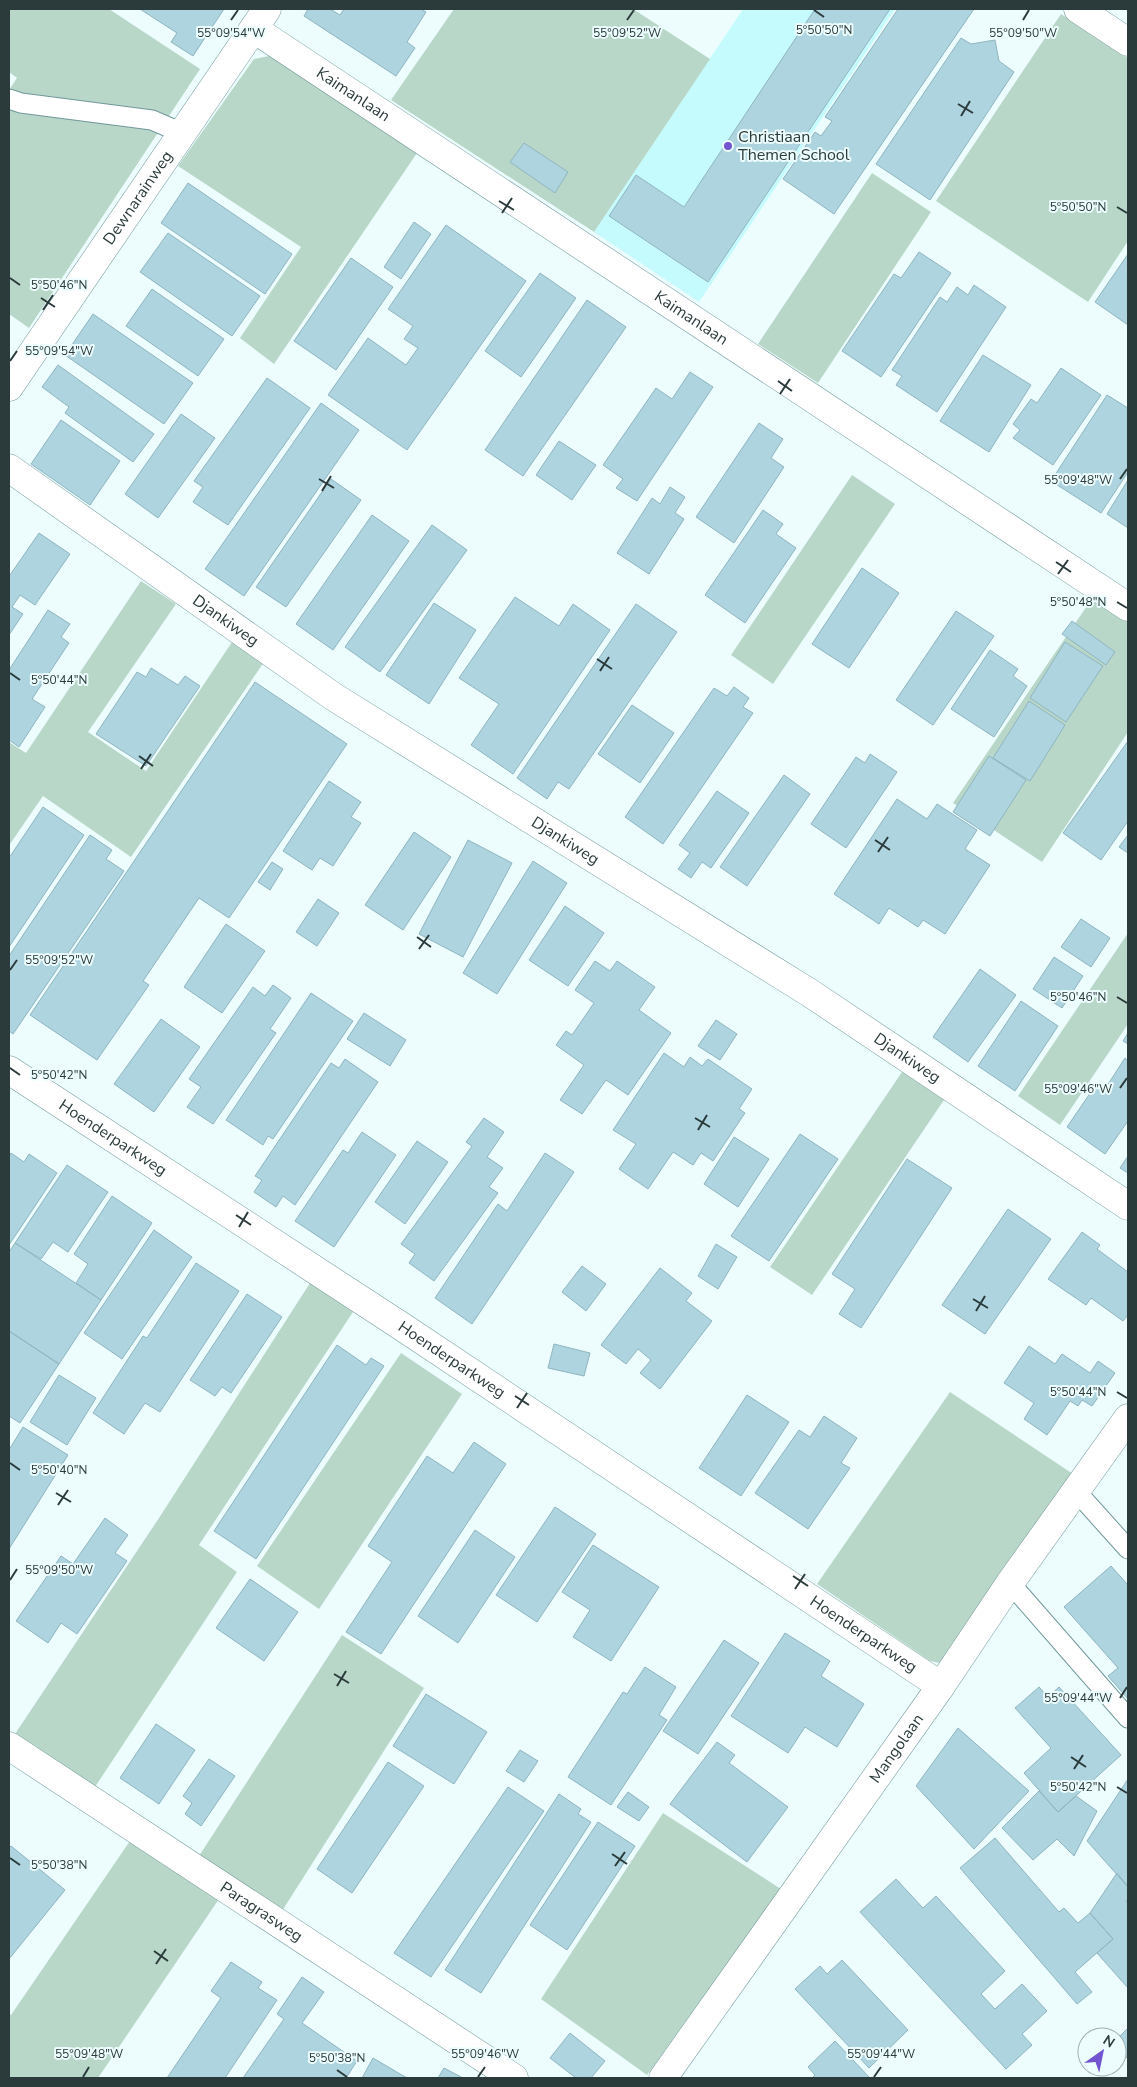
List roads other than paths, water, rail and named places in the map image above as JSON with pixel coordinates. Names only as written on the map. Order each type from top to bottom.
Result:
[{"type":"street","points":[[1078,9],[1128,42]]},
{"type":"street","name":"Dewnarainweg","points":[[9,387],[260,19]]},
{"type":"street","name":"Kaimanlaan","points":[[260,19],[1128,607]]},
{"type":"street","name":"Djankiweg","points":[[9,468],[334,697],[810,993],[1128,1206]]},
{"type":"street","name":"Hoenderparkweg","points":[[9,1070],[410,1331],[942,1686]]},
{"type":"street","name":"Mangolaan","points":[[664,2078],[942,1686],[1010,1583],[1128,1418]]},
{"type":"street","name":"Paragrasweg","points":[[9,1746],[514,2078]]},
{"type":"lane","points":[[9,99],[21,103],[152,120],[182,133]]},
{"type":"lane","points":[[1076,1491],[1128,1549]]},
{"type":"lane","points":[[1010,1583],[1128,1718]]},
{"type":"place","name":"Christiaan Themen School","points":[[728,146]]}]
